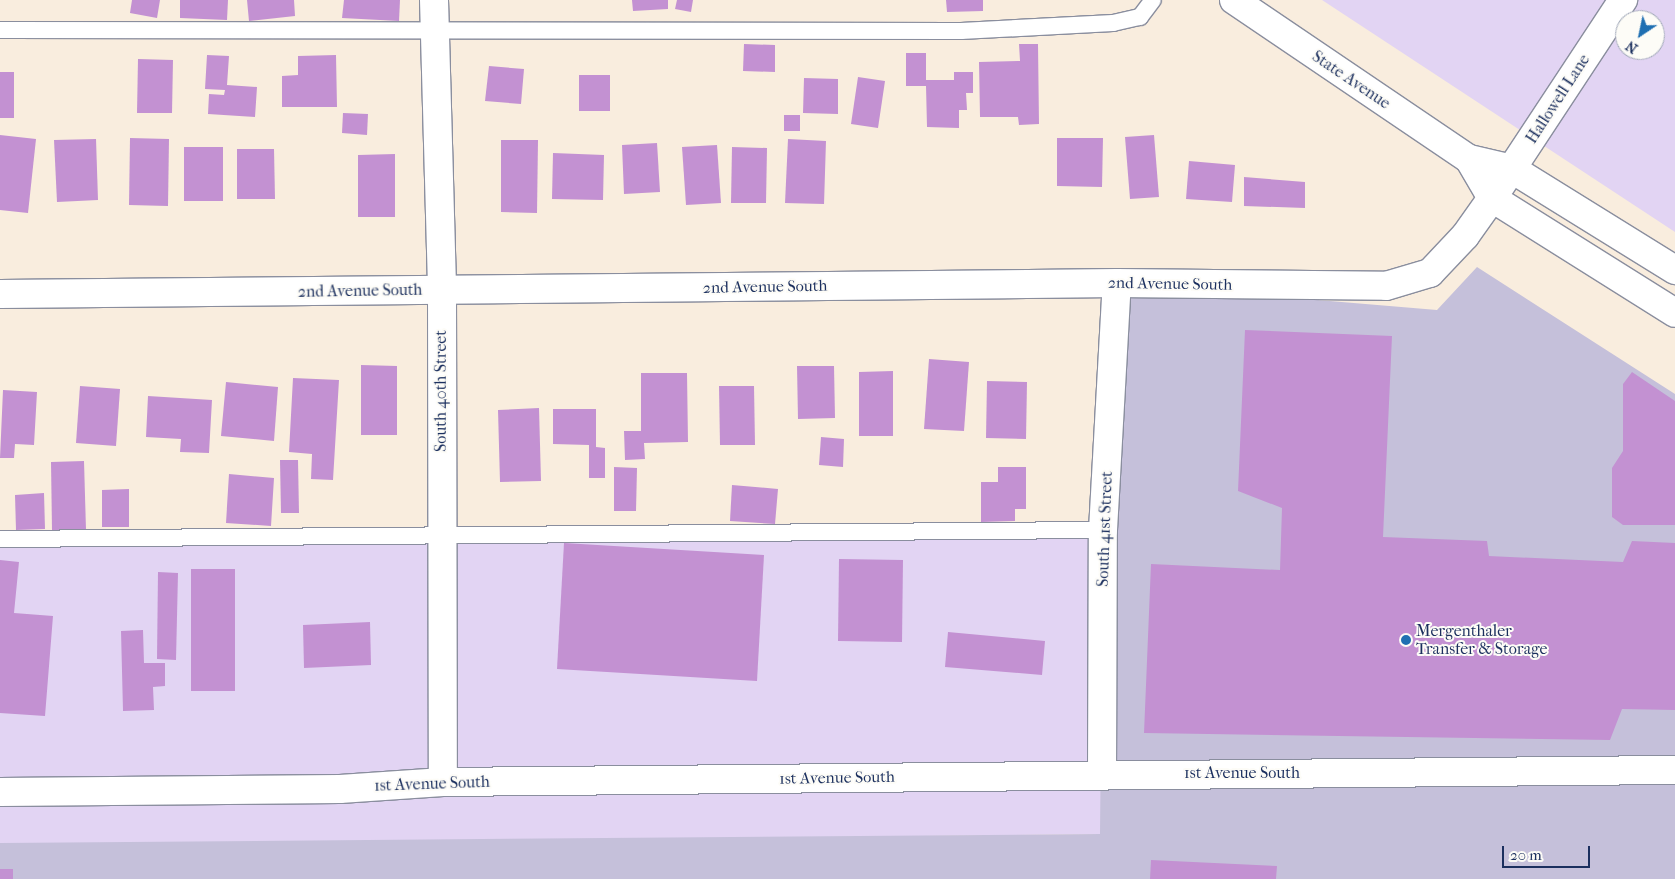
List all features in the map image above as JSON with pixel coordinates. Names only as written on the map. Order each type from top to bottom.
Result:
[{"type":"street","name":"South 40th Street","points":[[434,0],[442,290],[440,537],[443,782]]},
{"type":"street","name":"State Avenue","points":[[1234,0],[1469,159],[1512,169],[1675,270]]},
{"type":"street","name":"Hallowell Lane","points":[[1492,198],[1623,0]]},
{"type":"street","name":"State Avenue","points":[[1469,159],[1492,198],[1675,313]]},
{"type":"street","name":"2nd Avenue South","points":[[0,294],[1117,283],[1386,286],[1430,273],[1466,236],[1492,198]]},
{"type":"street","name":"South 41st Street","points":[[1102,774],[1103,530],[1117,283]]},
{"type":"street","name":"1st Avenue South","points":[[0,792],[340,789],[443,782],[1102,774],[1675,770]]},
{"type":"lane","points":[[0,30],[434,28],[971,30],[1113,23],[1140,17],[1153,0]]},
{"type":"lane","points":[[0,539],[440,537],[1103,530]]},
{"type":"shaded area","points":[[1322,0],[1675,0],[1675,232]]},
{"type":"shaded area","points":[[1477,267],[1675,394],[1675,879],[0,879],[0,843],[1100,834],[1103,530],[1117,283],[1437,310]]},
{"type":"shaded area","points":[[1103,530],[1101,834],[0,846],[0,538]]},
{"type":"building","points":[[132,0],[160,0],[157,18],[130,13]]},
{"type":"building","points":[[180,0],[228,0],[227,20],[180,18]]},
{"type":"building","points":[[247,0],[294,0],[295,16],[249,21]]},
{"type":"building","points":[[344,0],[400,0],[399,21],[342,18]]},
{"type":"building","points":[[632,0],[668,0],[668,9],[633,11]]},
{"type":"building","points":[[677,0],[693,0],[691,12],[675,9]]},
{"type":"building","points":[[946,0],[983,0],[983,11],[947,12]]},
{"type":"building","points":[[744,44],[775,45],[775,72],[743,71]]},
{"type":"building","points":[[1019,44],[1038,44],[1039,124],[1019,125],[1018,117],[980,117],[979,62],[1020,61]]},
{"type":"building","points":[[906,53],[926,53],[926,80],[954,80],[954,72],[973,72],[973,93],[966,93],[967,110],[959,110],[959,128],[927,127],[926,86],[906,86]]},
{"type":"building","points":[[207,55],[229,56],[227,85],[257,87],[255,117],[208,114],[209,94],[224,95],[225,90],[205,89]]},
{"type":"building","points":[[336,55],[337,107],[282,107],[282,76],[298,75],[298,56]]},
{"type":"building","points":[[138,59],[173,60],[172,113],[137,113]]},
{"type":"building","points":[[489,66],[524,69],[521,104],[485,101]]},
{"type":"building","points":[[0,72],[14,72],[14,118],[0,118]]},
{"type":"building","points":[[579,75],[610,75],[610,111],[579,111]]},
{"type":"building","points":[[858,77],[885,81],[878,128],[851,124]]},
{"type":"building","points":[[804,78],[838,79],[838,114],[803,113]]},
{"type":"building","points":[[343,113],[368,114],[367,135],[342,133]]},
{"type":"building","points":[[784,115],[800,115],[800,131],[784,131]]},
{"type":"building","points":[[0,135],[36,139],[28,213],[0,210]]},
{"type":"building","points":[[1154,135],[1159,197],[1130,199],[1125,137]]},
{"type":"building","points":[[130,138],[169,139],[168,206],[129,205]]},
{"type":"building","points":[[1057,138],[1103,138],[1102,187],[1057,186]]},
{"type":"building","points":[[96,139],[98,200],[57,202],[54,140]]},
{"type":"building","points":[[788,139],[826,141],[824,204],[785,203]]},
{"type":"building","points":[[501,140],[538,140],[537,213],[501,212]]},
{"type":"building","points":[[657,143],[660,192],[624,194],[622,145]]},
{"type":"building","points":[[717,145],[721,203],[686,205],[682,147]]},
{"type":"building","points":[[184,147],[223,147],[223,201],[184,201]]},
{"type":"building","points":[[732,147],[767,148],[766,203],[731,203]]},
{"type":"building","points":[[237,149],[274,149],[275,199],[237,199]]},
{"type":"building","points":[[553,153],[604,155],[603,200],[552,199]]},
{"type":"building","points":[[395,154],[395,217],[358,217],[358,155]]},
{"type":"building","points":[[1189,161],[1235,165],[1232,202],[1186,199]]},
{"type":"building","points":[[1244,177],[1305,182],[1305,208],[1244,206]]},
{"type":"building","points":[[1245,330],[1392,336],[1383,537],[1487,541],[1489,556],[1623,562],[1632,541],[1675,543],[1675,710],[1622,709],[1610,740],[1144,733],[1151,564],[1280,570],[1282,508],[1238,491]]},
{"type":"building","points":[[929,359],[969,362],[964,431],[924,429]]},
{"type":"building","points":[[361,365],[397,366],[397,435],[361,435]]},
{"type":"building","points":[[797,366],[834,366],[835,418],[798,419]]},
{"type":"building","points":[[893,371],[893,436],[859,436],[859,372]]},
{"type":"building","points":[[1632,372],[1675,401],[1675,525],[1623,525],[1612,517],[1612,468],[1623,451],[1623,384]]},
{"type":"building","points":[[641,373],[687,373],[688,442],[644,443],[645,459],[625,460],[624,431],[641,431]]},
{"type":"building","points":[[293,378],[339,380],[333,480],[311,479],[312,454],[289,452]]},
{"type":"building","points":[[987,381],[1027,382],[1026,439],[986,438]]},
{"type":"building","points":[[226,382],[278,387],[274,441],[221,436]]},
{"type":"building","points":[[80,386],[120,389],[116,446],[76,443]]},
{"type":"building","points":[[719,386],[754,386],[755,445],[720,445]]},
{"type":"building","points":[[3,390],[37,392],[34,445],[15,444],[14,458],[0,458]]},
{"type":"building","points":[[148,396],[212,400],[209,453],[180,452],[181,439],[146,437]]},
{"type":"building","points":[[539,408],[541,481],[500,482],[498,410]]},
{"type":"building","points":[[553,409],[596,409],[596,447],[605,448],[605,478],[589,478],[589,445],[553,444]]},
{"type":"building","points":[[821,437],[844,439],[843,467],[819,465]]},
{"type":"building","points":[[280,460],[298,460],[299,513],[281,513]]},
{"type":"building","points":[[84,461],[86,530],[52,530],[51,462]]},
{"type":"building","points":[[614,467],[637,468],[636,511],[614,511]]},
{"type":"building","points":[[998,467],[1026,467],[1026,509],[1015,509],[1015,521],[981,522],[981,482],[998,482]]},
{"type":"building","points":[[229,474],[274,478],[271,526],[226,523]]},
{"type":"building","points":[[732,485],[778,489],[775,524],[730,521]]},
{"type":"building","points":[[129,489],[129,527],[102,527],[102,490]]},
{"type":"building","points":[[44,493],[45,529],[16,530],[15,495]]},
{"type":"building","points":[[564,543],[764,555],[757,681],[557,669]]},
{"type":"building","points":[[839,559],[903,560],[902,642],[838,641]]},
{"type":"building","points":[[0,560],[19,562],[14,613],[53,616],[45,716],[0,713]]},
{"type":"building","points":[[191,569],[235,569],[235,691],[191,691]]},
{"type":"building","points":[[158,572],[178,573],[176,660],[157,659]]},
{"type":"building","points":[[370,622],[371,665],[304,668],[303,625]]},
{"type":"building","points":[[143,630],[144,663],[165,663],[165,686],[153,687],[154,710],[123,711],[121,631]]},
{"type":"building","points":[[948,632],[1045,641],[1042,675],[945,667]]},
{"type":"building","points":[[1151,860],[1277,866],[1276,879],[1150,879]]},
{"type":"building","points":[[0,869],[13,869],[13,879],[0,879]]},
{"type":"place","name":"Mergenthaler Transfer & Storage","points":[[1406,640]]}]
